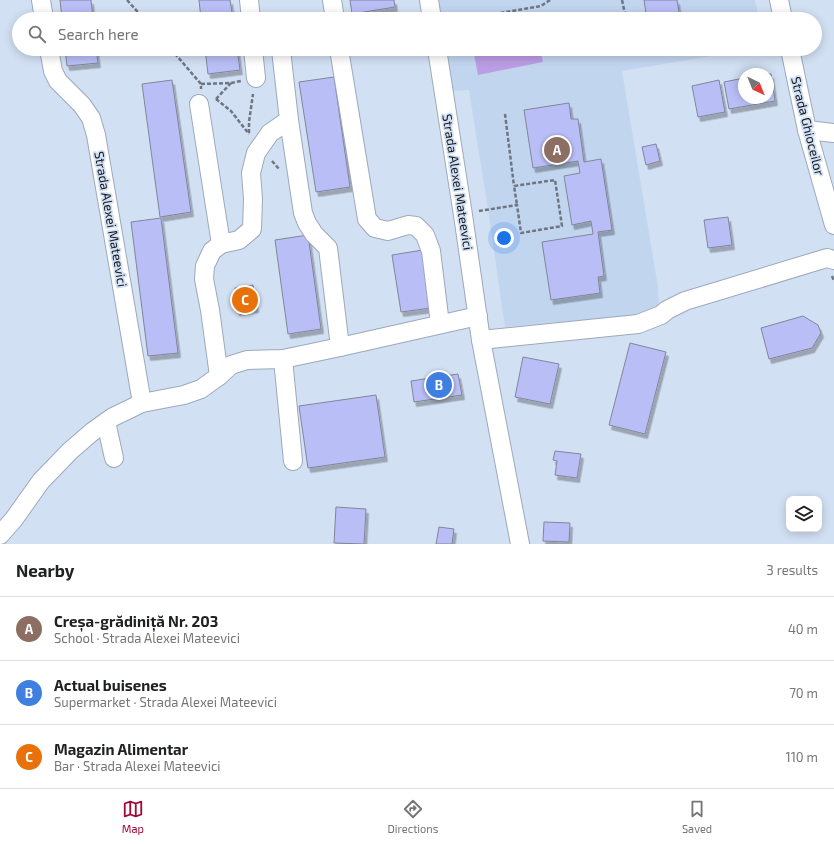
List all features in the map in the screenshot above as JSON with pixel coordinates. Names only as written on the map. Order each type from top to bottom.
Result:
[{"type":"street","points":[[41,0],[43,12]]},
{"type":"street","points":[[249,0],[250,12]]},
{"type":"street","points":[[332,0],[334,12]]},
{"type":"street","points":[[429,0],[431,12]]},
{"type":"street","points":[[779,0],[782,12]]},
{"type":"street","name":"Strada Alexei Mateevici","points":[[50,56],[53,71],[58,82],[82,105],[91,118],[96,135],[142,403]]},
{"type":"street","points":[[254,56],[256,78]]},
{"type":"street","points":[[282,56],[289,120],[303,213],[310,229],[328,248],[340,347]]},
{"type":"street","points":[[340,56],[367,219],[375,228],[388,231],[408,225],[416,226],[425,235],[431,251],[440,324]]},
{"type":"street","name":"Strada Alexei Mateevici","points":[[438,56],[481,340],[520,544]]},
{"type":"street","name":"Strada Ghioceilor","points":[[791,56],[807,130],[834,225]]},
{"type":"street","points":[[199,104],[221,244]]},
{"type":"street","points":[[219,376],[204,279],[205,266],[212,251],[221,244],[239,240],[252,229],[253,199],[250,173],[256,153],[270,133],[289,120]]},
{"type":"street","points":[[807,130],[834,133]]},
{"type":"street","points":[[481,340],[573,332],[638,324],[661,315],[667,310],[685,301],[827,258],[834,260]]},
{"type":"street","points":[[0,534],[14,519],[41,481],[56,464],[92,432],[113,417],[142,403],[184,395],[201,389],[231,365],[247,360],[283,358],[340,347],[478,316]]},
{"type":"street","points":[[283,358],[293,461]]},
{"type":"street","points":[[106,422],[114,458]]},
{"type":"path","points":[[127,0],[138,12]]},
{"type":"path","points":[[506,12],[541,6],[550,0]]},
{"type":"path","points":[[622,0],[625,12]]},
{"type":"path","points":[[177,56],[201,84],[199,104]]},
{"type":"path","points":[[201,84],[231,83],[256,78],[249,122],[249,134]]},
{"type":"path","points":[[216,99],[231,83]]},
{"type":"path","points":[[505,114],[514,186],[521,234],[562,226],[555,180],[514,186]]},
{"type":"path","points":[[463,215],[517,205]]},
{"type":"shaded area","points":[[437,0],[755,0],[758,12],[439,12]]},
{"type":"shaded area","points":[[446,56],[711,56],[622,71],[658,287],[659,304],[650,314],[505,327],[469,90],[452,91]]},
{"type":"shaded area","points":[[474,56],[542,56],[543,62],[478,75]]},
{"type":"building","points":[[60,0],[91,0],[92,12],[61,12]]},
{"type":"building","points":[[199,0],[230,0],[232,12],[200,12]]},
{"type":"building","points":[[350,0],[394,0],[395,7],[364,12],[352,12]]},
{"type":"building","points":[[644,0],[677,0],[679,12],[646,12]]},
{"type":"building","points":[[66,56],[97,56],[98,63],[67,66]]},
{"type":"building","points":[[206,56],[238,56],[240,70],[208,74]]},
{"type":"building","points":[[334,77],[350,187],[316,192],[299,82]]},
{"type":"building","points":[[738,79],[738,104],[758,104],[729,109],[724,82]]},
{"type":"building","points":[[172,80],[191,212],[160,217],[142,84]]},
{"type":"building","points":[[719,80],[725,112],[698,117],[692,86]]},
{"type":"building","points":[[569,103],[571,119],[578,119],[584,162],[601,159],[612,230],[598,232],[604,276],[598,277],[600,293],[551,300],[542,242],[593,234],[591,221],[572,225],[564,176],[580,173],[578,161],[533,168],[524,110]]},
{"type":"building","points":[[656,144],[660,161],[646,165],[642,147]]},
{"type":"building","points":[[728,217],[732,245],[708,248],[704,220]]},
{"type":"building","points":[[161,218],[178,353],[148,356],[131,222]]},
{"type":"building","points":[[308,235],[321,329],[288,334],[275,240]]},
{"type":"building","points":[[423,250],[431,308],[401,312],[392,255]]},
{"type":"building","points":[[253,285],[256,308],[237,311],[235,288]]},
{"type":"building","points":[[803,316],[818,325],[821,333],[812,348],[769,359],[761,328]]},
{"type":"building","points":[[630,343],[666,352],[645,434],[609,425]]},
{"type":"building","points":[[523,357],[559,364],[550,404],[515,397]]},
{"type":"building","points":[[458,374],[462,395],[414,402],[411,381]]},
{"type":"building","points":[[376,395],[385,457],[308,468],[299,406]]},
{"type":"building","points":[[555,451],[581,454],[577,478],[555,475],[557,461],[553,460]]},
{"type":"building","points":[[336,507],[366,509],[364,544],[334,543]]},
{"type":"building","points":[[544,522],[570,523],[569,542],[543,541]]},
{"type":"building","points":[[439,527],[454,529],[452,544],[436,544]]},
{"type":"place","name":"Creșa-grădiniță Nr. 203","points":[[557,150]]},
{"type":"place","name":"Magazin Alimentar","points":[[245,300]]},
{"type":"place","name":"Actual buisenes","points":[[439,385]]}]
